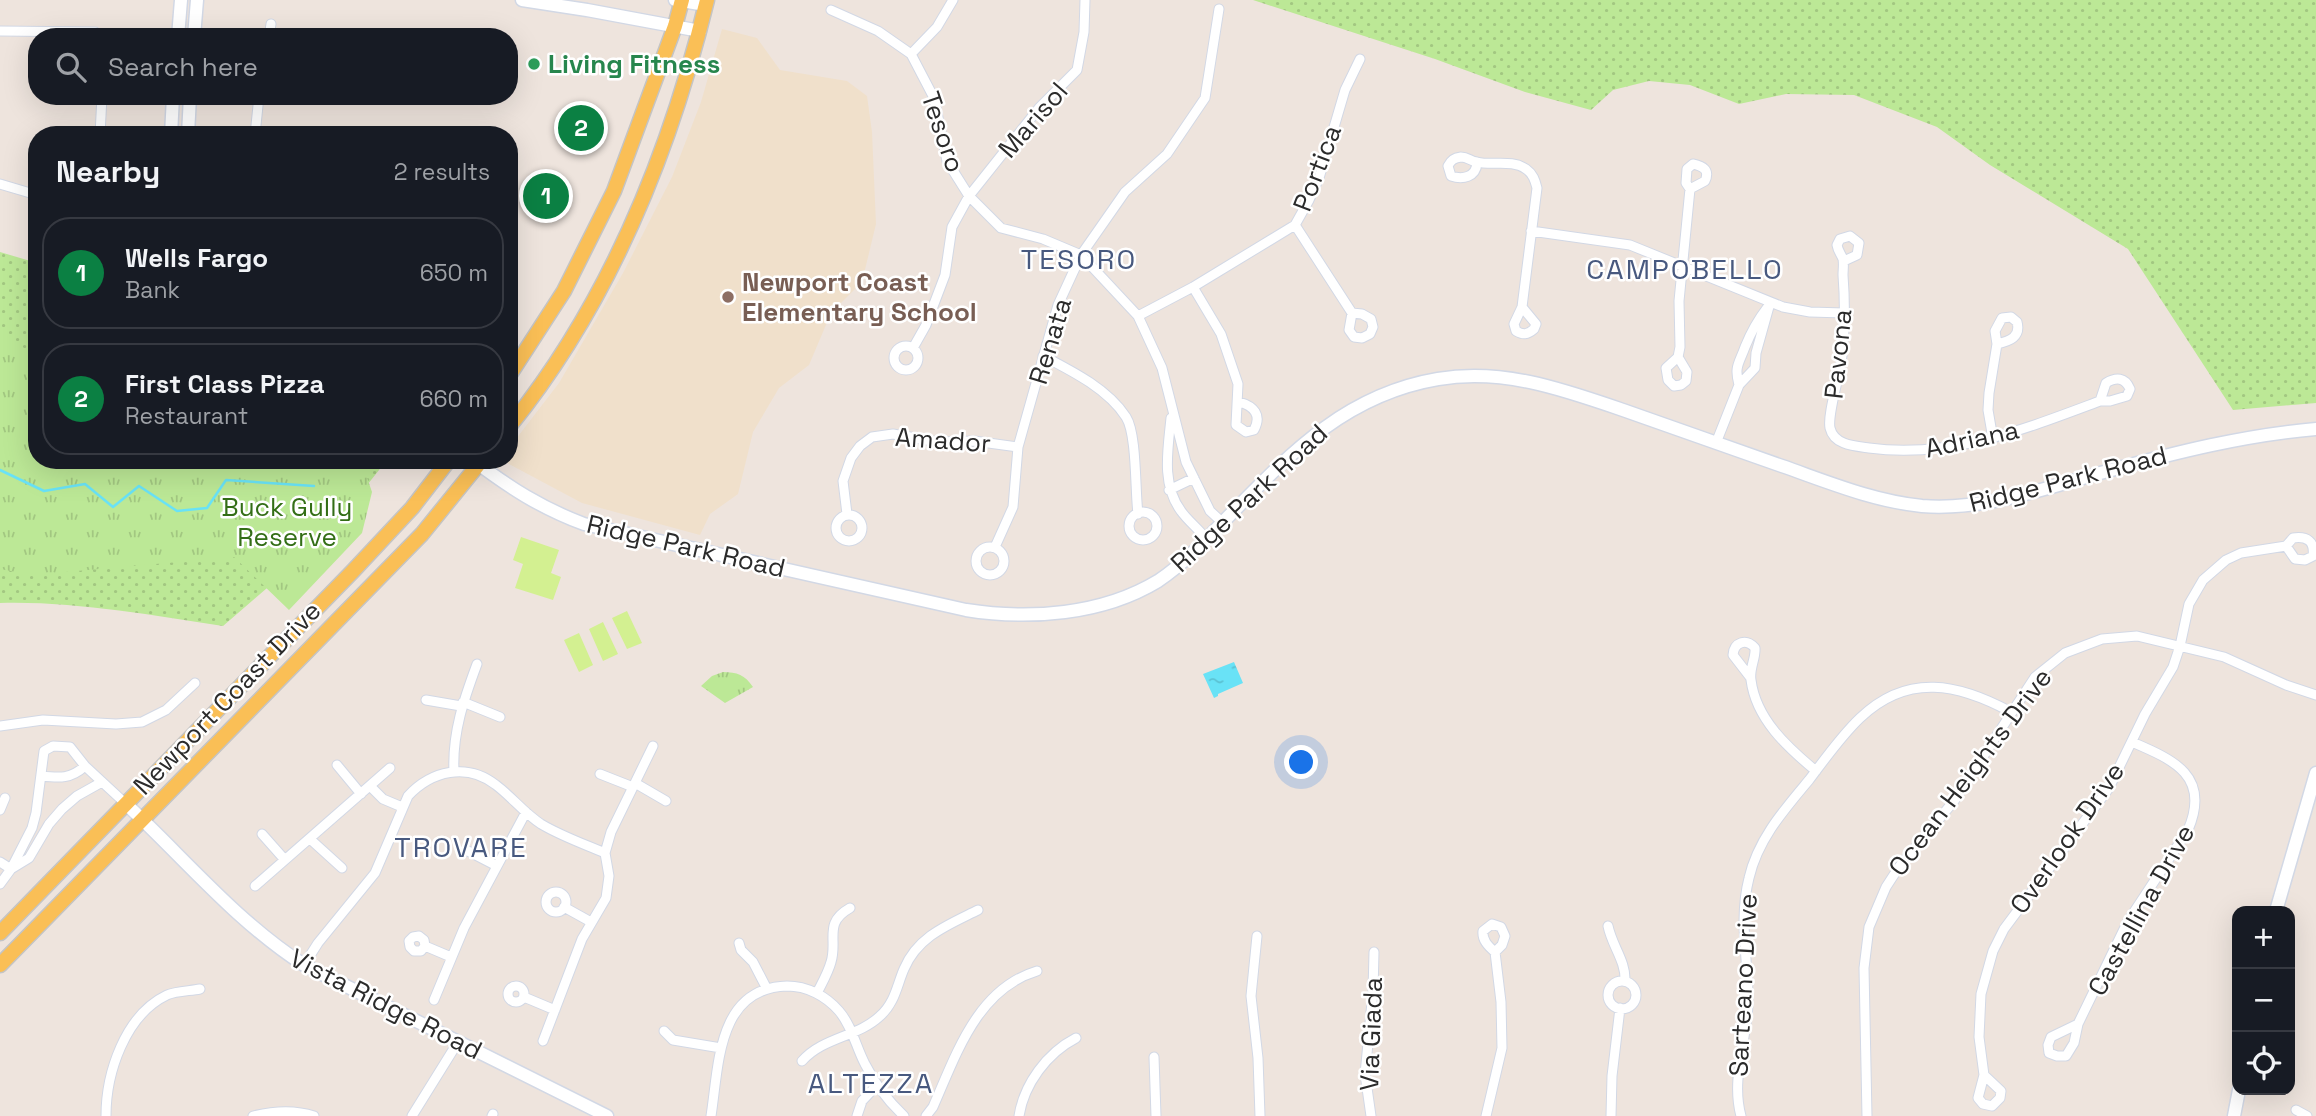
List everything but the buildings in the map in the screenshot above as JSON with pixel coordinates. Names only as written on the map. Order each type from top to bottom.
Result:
[{"type":"main road","points":[[518,362],[564,291],[614,191],[675,26],[681,0]]},
{"type":"main road","points":[[518,414],[562,353],[609,272],[670,126],[707,2]]},
{"type":"main road","name":"Newport Coast Drive","points":[[0,933],[353,571],[412,508],[442,469]]},
{"type":"main road","name":"Newport Coast Drive","points":[[0,965],[422,534],[473,469]]},
{"type":"street","points":[[179,28],[181,0]]},
{"type":"street","points":[[195,28],[197,0]]},
{"type":"street","points":[[523,0],[700,31]]},
{"type":"street","points":[[675,0],[707,2]]},
{"type":"street","points":[[911,54],[937,27],[953,0]]},
{"type":"street","name":"Marisol","points":[[913,348],[926,325],[945,275],[952,228],[969,196],[1039,108],[1077,70],[1084,32],[1085,0]]},
{"type":"street","name":"Renata","points":[[995,547],[1013,507],[1018,447],[1058,304],[1081,255],[1125,192],[1167,154],[1205,99],[1219,9]]},
{"type":"street","name":"Tesoro","points":[[831,10],[878,31],[911,54],[934,98],[947,161],[969,196],[1001,228],[1043,239],[1081,255],[1138,316],[1162,368],[1186,462],[1210,511],[1223,523]]},
{"type":"street","points":[[270,28],[271,24]]},
{"type":"street","points":[[0,31],[28,32]]},
{"type":"street","name":"Portica","points":[[1138,316],[1193,287],[1294,225],[1319,177],[1345,90],[1360,59]]},
{"type":"street","points":[[100,126],[102,105]]},
{"type":"street","points":[[172,126],[173,105]]},
{"type":"street","points":[[188,126],[190,105]]},
{"type":"street","points":[[256,126],[258,105]]},
{"type":"street","points":[[1478,163],[1519,165],[1532,174],[1536,188],[1522,307]]},
{"type":"street","points":[[0,184],[28,192]]},
{"type":"street","points":[[1678,357],[1682,266],[1690,190]]},
{"type":"street","points":[[1294,225],[1352,313]]},
{"type":"street","points":[[1531,232],[1630,245],[1770,303],[1797,310],[1844,313]]},
{"type":"street","name":"Pavona","points":[[1840,442],[1833,436],[1829,420],[1842,356],[1844,261]]},
{"type":"street","points":[[1193,287],[1221,334],[1238,384],[1239,402]]},
{"type":"street","points":[[1739,385],[1736,373],[1738,361],[1749,334],[1770,303]]},
{"type":"street","points":[[1716,443],[1739,385],[1755,368],[1756,353],[1770,303]]},
{"type":"street","points":[[1993,439],[1988,410],[1997,344]]},
{"type":"street","points":[[1745,349],[1756,353]]},
{"type":"street","points":[[1044,356],[1077,373],[1108,398],[1127,418],[1133,444],[1138,514]]},
{"type":"street","name":"Ridge Park Road","points":[[487,469],[514,491],[544,508],[584,524],[983,613],[1051,614],[1121,598],[1158,580],[1207,540],[1310,437],[1335,419],[1357,405],[1385,394],[1440,379],[1510,377],[1564,389],[1866,496],[1921,505],[1962,506],[2004,500],[2228,440],[2316,429]]},
{"type":"street","name":"Adriana","points":[[1840,442],[1871,449],[1948,449],[1993,439],[2101,401]]},
{"type":"street","name":"Tesoro","points":[[1169,490],[1167,458],[1172,413]]},
{"type":"street","name":"Amador","points":[[847,514],[844,481],[851,458],[860,446],[872,437],[893,434],[938,442],[974,441],[1018,447]]},
{"type":"street","points":[[1194,478],[1169,490],[1181,511],[1207,540]]},
{"type":"street","name":"Overlook Drive","points":[[1984,1076],[1979,1016],[1993,951],[2015,911],[2109,788],[2145,714],[2169,676],[2180,646],[2189,604],[2203,579],[2213,569],[2241,553],[2286,546]]},
{"type":"street","name":"Ocean Heights Drive","points":[[1867,1116],[1864,968],[1865,948],[1876,908],[1899,867],[1954,801],[2035,677],[2065,653],[2084,645],[2110,638],[2137,636],[2243,664],[2286,685],[2316,695]]},
{"type":"street","points":[[454,772],[453,751],[462,704],[477,663]]},
{"type":"street","points":[[1750,677],[1760,708],[1769,724],[1781,740],[1816,771]]},
{"type":"street","points":[[0,726],[43,720],[116,724],[142,722],[166,710],[195,683]]},
{"type":"street","name":"Sarteano Drive","points":[[1741,1116],[1738,1078],[1748,1005],[1743,916],[1749,876],[1764,839],[1776,820],[1861,717],[1880,703],[1903,692],[1934,687],[1952,688],[1982,696],[2011,712]]},
{"type":"street","points":[[426,700],[462,704],[500,717]]},
{"type":"street","name":"Castellina Drive","points":[[2078,1024],[2128,921],[2188,830],[2192,818],[2194,794],[2185,773],[2168,757],[2132,742]]},
{"type":"street","points":[[0,884],[11,869],[37,813],[44,751],[53,746],[70,747],[85,766],[125,804]]},
{"type":"street","points":[[542,1041],[590,922],[606,898],[609,876],[606,853],[611,832],[653,746]]},
{"type":"street","points":[[337,765],[361,794]]},
{"type":"street","points":[[41,776],[63,779],[76,775],[85,766]]},
{"type":"street","points":[[255,886],[390,768]]},
{"type":"street","points":[[304,965],[318,943],[375,873],[385,855],[402,807],[408,796],[425,781],[454,772],[475,774],[495,784],[526,812],[553,830],[606,853]]},
{"type":"street","points":[[2277,906],[2316,773]]},
{"type":"street","points":[[600,774],[634,785],[666,801]]},
{"type":"street","points":[[11,869],[29,858],[49,824],[62,809],[77,796],[102,782]]},
{"type":"street","points":[[370,786],[383,799],[402,807]]},
{"type":"street","points":[[0,810],[5,798]]},
{"type":"street","name":"Vista Ridge Road","points":[[125,804],[267,939],[304,965],[607,1116]]},
{"type":"street","points":[[434,1000],[464,928],[526,812]]},
{"type":"street","points":[[262,834],[285,860]]},
{"type":"street","points":[[310,839],[342,868]]},
{"type":"street","points":[[466,850],[497,866]]},
{"type":"street","points":[[0,862],[11,869]]},
{"type":"street","points":[[564,907],[590,922]]},
{"type":"street","points":[[817,993],[832,960],[834,925],[838,917],[850,908]]},
{"type":"street","points":[[802,1061],[820,1045],[870,1024],[888,1007],[910,957],[925,939],[978,910]]},
{"type":"street","points":[[1608,926],[1623,964],[1625,981]]},
{"type":"street","points":[[1257,936],[1251,996],[1258,1058],[1260,1116]]},
{"type":"street","points":[[739,943],[767,989]]},
{"type":"street","points":[[425,946],[451,957]]},
{"type":"street","name":"Via Giada","points":[[1371,1116],[1365,1074],[1374,952]]},
{"type":"street","points":[[1486,1116],[1502,1048],[1501,1002],[1495,952]]},
{"type":"street","points":[[926,1116],[984,1007],[1012,980],[1037,971]]},
{"type":"street","points":[[1625,981],[1634,987],[1636,997],[1630,1006],[1620,1008],[1611,1002],[1608,992],[1614,983],[1625,981]]},
{"type":"street","points":[[711,1116],[724,1033],[735,1012],[745,1002],[767,989],[790,986],[817,993],[840,1012],[877,1085],[904,1116]]},
{"type":"street","points":[[106,1116],[110,1073],[131,1029],[154,1004],[169,994],[200,989]]},
{"type":"street","points":[[524,997],[555,1010]]},
{"type":"street","points":[[1611,1116],[1612,1076],[1620,1008]]},
{"type":"street","points":[[664,1031],[673,1040],[721,1048]]},
{"type":"street","points":[[1018,1116],[1030,1083],[1057,1050],[1076,1038]]},
{"type":"street","points":[[412,1116],[458,1042]]},
{"type":"street","points":[[1154,1056],[1156,1116]]},
{"type":"street","points":[[857,1116],[866,1095],[877,1085]]},
{"type":"street","points":[[2234,1116],[2238,1095]]},
{"type":"street","points":[[2296,1110],[2306,1116]]},
{"type":"street","points":[[254,1116],[283,1111],[313,1116]]},
{"type":"shaded area","name":"Newport Coast Elementary School","points":[[722,29],[757,38],[780,70],[847,81],[867,96],[872,132],[876,224],[862,282],[831,313],[809,365],[779,388],[753,432],[738,494],[710,514],[700,535],[582,503],[518,469],[518,436],[559,383],[623,273],[672,177],[701,102]]},
{"type":"green space","points":[[1253,0],[2316,0],[2316,403],[2233,410],[2128,249],[1990,165],[1937,127],[1854,95],[1786,94],[1739,104],[1690,85],[1649,81],[1613,90],[1591,110],[1525,92],[1435,59]]},
{"type":"green space","name":"Buck Gully Reserve","points":[[0,252],[28,260],[28,469],[380,469],[325,538],[223,626],[84,606],[0,603]]},
{"type":"green space","name":"Buck Gully Reserve","points":[[0,332],[9,343],[28,349],[28,469],[364,469],[372,492],[362,533],[289,610],[234,557],[32,575],[0,569]]},
{"type":"green space","points":[[521,537],[559,550],[551,573],[561,577],[553,600],[515,588],[523,564],[513,560]]},
{"type":"green space","points":[[627,611],[642,643],[627,649],[612,618]]},
{"type":"green space","points":[[603,622],[618,654],[603,661],[589,629]]},
{"type":"green space","points":[[579,633],[593,665],[579,672],[564,640]]},
{"type":"green space","points":[[723,672],[740,675],[753,687],[725,703],[701,686],[712,676]]},
{"type":"water","points":[[1234,662],[1243,683],[1214,698],[1203,674]]},
{"type":"waterway","points":[[0,470],[44,491],[85,484],[113,507],[139,486],[177,511],[207,508],[226,480],[314,486]]},
{"type":"place","name":"Living Fitness","points":[[534,64]]},
{"type":"place","name":"First Class Pizza","points":[[581,128]]},
{"type":"place","name":"Wells Fargo","points":[[546,196]]},
{"type":"place","name":"Newport Coast Elementary School","points":[[728,297]]},
{"type":"district","name":"TESORO","points":[[1079,259]]},
{"type":"district","name":"CAMPOBELLO","points":[[1685,269]]},
{"type":"district","name":"TROVARE","points":[[461,847]]},
{"type":"district","name":"ALTEZZA","points":[[871,1083]]}]
